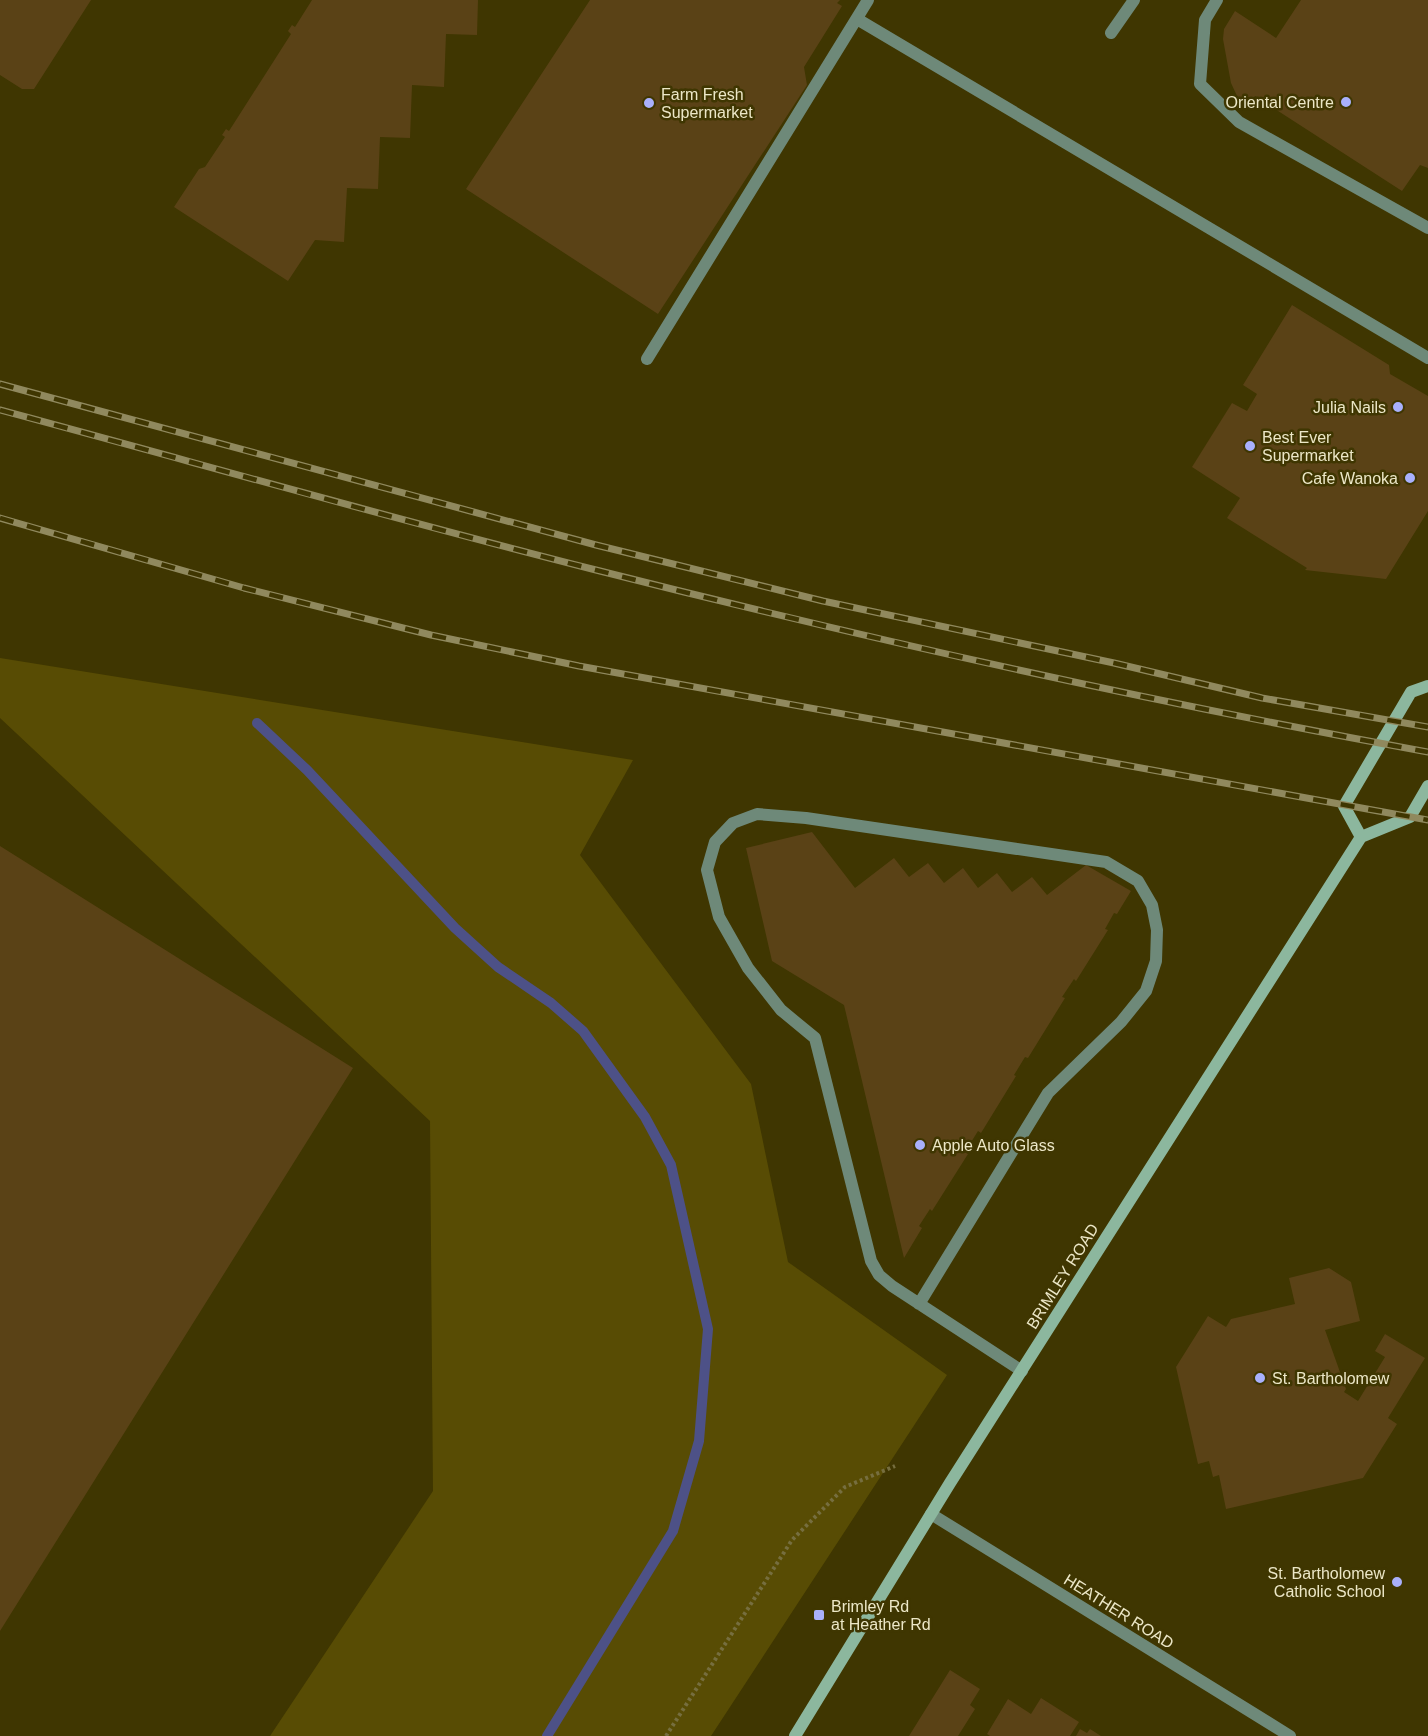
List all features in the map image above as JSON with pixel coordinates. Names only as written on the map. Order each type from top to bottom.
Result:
[{"type":"main road","points":[[1428,686],[1411,692],[1344,806],[1361,837],[1410,817],[1428,786]]},
{"type":"main road","name":"BRIMLEY ROAD","points":[[795,1736],[931,1514],[1361,837]]},
{"type":"street","points":[[647,359],[868,0]]},
{"type":"street","points":[[1111,33],[1134,0]]},
{"type":"street","points":[[1217,0],[1205,20],[1200,84],[1239,122],[1428,228]]},
{"type":"street","points":[[856,19],[1428,358]]},
{"type":"street","points":[[919,1304],[1048,1093],[1121,1022],[1146,992],[1156,961],[1157,930],[1152,905],[1138,881],[1106,862],[806,818],[756,814],[733,823],[715,842],[707,870],[719,917],[748,968],[781,1010],[815,1038],[871,1261],[879,1275],[919,1304],[1022,1371]]},
{"type":"street","name":"HEATHER ROAD","points":[[931,1514],[1290,1736]]},
{"type":"path","points":[[666,1736],[792,1540],[845,1486],[896,1466]]},
{"type":"shaded area","points":[[0,658],[633,760],[580,855],[751,1084],[788,1262],[947,1375],[711,1736],[270,1736],[433,1491],[430,1121],[0,718]]},
{"type":"building","points":[[0,0],[91,0],[34,89],[22,89],[0,75]]},
{"type":"building","points":[[312,0],[478,0],[477,35],[446,34],[444,87],[412,85],[410,138],[380,137],[378,189],[347,188],[344,242],[315,240],[288,281],[174,207],[199,169],[205,167],[225,137],[222,135],[226,129],[229,131],[291,34],[288,31],[292,25],[295,27]]},
{"type":"building","points":[[590,0],[840,0],[837,3],[842,6],[804,67],[807,85],[658,314],[466,189]]},
{"type":"building","name":"Oriental Centre","points":[[1301,0],[1428,0],[1428,168],[1420,165],[1402,191],[1255,96],[1249,104],[1237,96],[1231,83],[1223,39],[1224,29],[1235,11],[1276,38]]},
{"type":"building","points":[[1292,305],[1389,365],[1390,374],[1428,396],[1428,511],[1386,579],[1305,570],[1307,568],[1227,518],[1240,498],[1192,467],[1232,403],[1247,411],[1257,394],[1243,385]]},
{"type":"building","points":[[812,832],[855,888],[894,858],[909,877],[928,863],[944,883],[963,868],[978,888],[997,873],[1012,892],[1032,877],[1047,895],[1086,865],[1131,891],[1117,914],[1114,913],[1105,929],[1108,930],[1076,981],[1074,979],[1062,997],[1065,998],[1028,1058],[1025,1057],[981,1133],[978,1131],[965,1152],[968,1154],[932,1211],[930,1209],[919,1226],[922,1228],[904,1258],[844,1005],[772,961],[746,848]]},
{"type":"building","points":[[0,846],[353,1068],[0,1631]]},
{"type":"building","name":"St. Bartholomew","points":[[1329,1268],[1351,1282],[1360,1321],[1325,1330],[1346,1389],[1344,1392],[1358,1401],[1385,1357],[1375,1351],[1385,1334],[1425,1358],[1388,1418],[1397,1424],[1363,1478],[1226,1509],[1219,1475],[1213,1477],[1209,1461],[1198,1464],[1176,1367],[1208,1316],[1226,1327],[1231,1319],[1295,1304],[1289,1278]]},
{"type":"building","points":[[950,1670],[980,1689],[970,1705],[975,1709],[958,1736],[909,1736]]},
{"type":"building","points":[[1041,1698],[1079,1722],[1070,1736],[990,1736],[987,1734],[1008,1699],[1031,1714]]},
{"type":"building","points":[[1080,1729],[1087,1733],[1090,1729],[1101,1736],[1076,1736]]},
{"type":"waterway","points":[[257,723],[307,770],[455,928],[498,967],[551,1003],[583,1031],[645,1117],[671,1165],[708,1329],[699,1441],[673,1531],[547,1736]]},
{"type":"railway","points":[[0,384],[596,545],[823,601],[1114,663],[1262,698],[1428,727]]},
{"type":"railway","points":[[0,410],[518,550],[800,620],[1008,668],[1218,712],[1428,752]]},
{"type":"railway","points":[[0,518],[244,588],[431,635],[579,666],[1428,820]]},
{"type":"place","name":"Oriental Centre","points":[[1346,102]]},
{"type":"place","name":"Farm Fresh Supermarket","points":[[649,103]]},
{"type":"place","name":"Julia Nails","points":[[1398,407]]},
{"type":"place","name":"Best Ever Supermarket","points":[[1250,446]]},
{"type":"place","name":"Cafe Wanoka","points":[[1410,478]]},
{"type":"place","name":"Apple Auto Glass","points":[[920,1145]]},
{"type":"place","name":"St. Bartholomew","points":[[1260,1378]]},
{"type":"place","name":"St. Bartholomew Catholic School","points":[[1397,1582]]},
{"type":"place","name":"Brimley Rd at Heather Rd","points":[[819,1615]]}]
